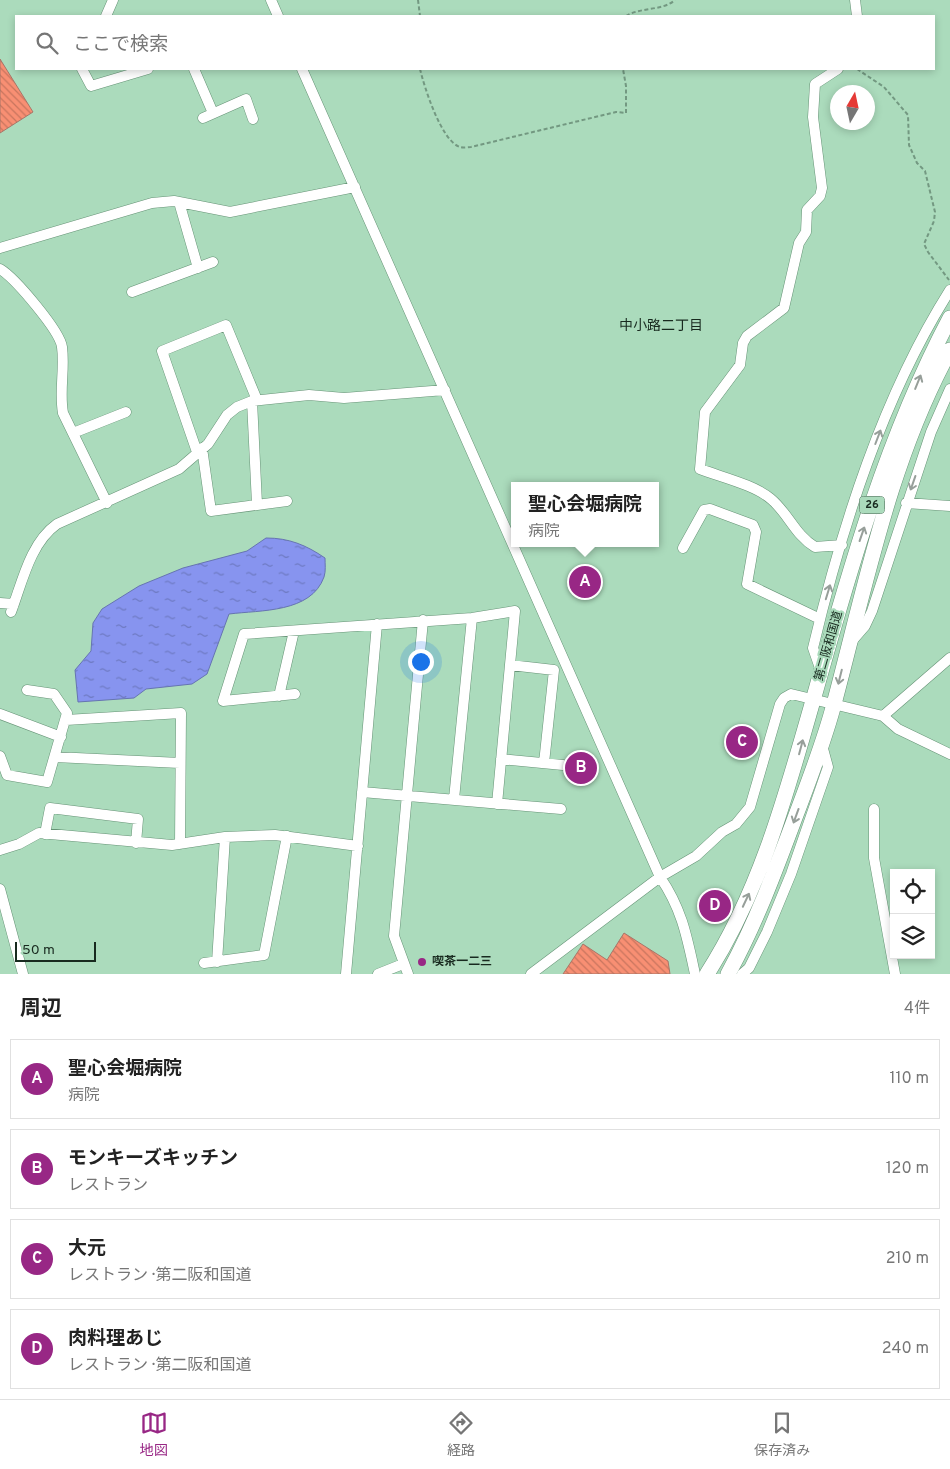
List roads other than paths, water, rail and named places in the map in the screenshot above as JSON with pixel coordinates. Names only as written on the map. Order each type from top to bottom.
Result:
[{"type":"highway","name":"第二阪和国道","points":[[707,974],[720,955],[753,884],[797,763],[821,672],[860,539],[900,426],[923,368],[950,318]]},
{"type":"highway","name":"第二阪和国道","points":[[728,974],[763,905],[822,744],[884,517],[904,453],[950,350]]},
{"type":"street","points":[[106,15],[113,0]]},
{"type":"street","points":[[271,0],[278,15]]},
{"type":"street","points":[[855,0],[856,15]]},
{"type":"street","points":[[82,70],[90,86],[145,70]]},
{"type":"street","points":[[194,70],[208,116],[246,99],[253,119]]},
{"type":"street","points":[[302,70],[511,539]]},
{"type":"street","points":[[836,70],[815,84],[813,117],[822,188],[820,196],[807,210],[806,232],[799,243],[784,308],[747,336],[740,365],[706,412],[700,469],[763,493],[773,500],[800,535],[815,547],[842,545]]},
{"type":"street","points":[[0,248],[152,203],[179,202],[230,212],[355,187]]},
{"type":"street","points":[[179,202],[198,268]]},
{"type":"street","points":[[132,292],[213,262]]},
{"type":"street","points":[[0,270],[26,294],[58,335],[62,346],[61,402],[63,413],[107,503]]},
{"type":"street","points":[[821,672],[813,648],[857,494],[886,417],[924,333],[950,290]]},
{"type":"street","points":[[257,504],[254,401],[226,325],[162,351],[200,450],[211,510],[287,501]]},
{"type":"street","points":[[849,645],[864,626],[872,611],[906,503],[931,432],[950,389]]},
{"type":"street","points":[[0,603],[12,608],[37,545],[46,532],[57,524],[179,469],[216,433],[227,415],[237,407],[254,401],[309,395],[344,398],[445,390]]},
{"type":"street","points":[[72,433],[126,412]]},
{"type":"street","points":[[906,503],[950,506]]},
{"type":"street","points":[[683,548],[704,510],[710,509],[753,525],[756,532],[747,584],[820,619]]},
{"type":"street","points":[[514,547],[660,877],[673,896],[684,921],[695,974]]},
{"type":"street","points":[[295,694],[223,701],[244,634],[472,618],[515,611],[497,804]]},
{"type":"street","points":[[454,799],[472,618]]},
{"type":"street","points":[[408,974],[394,936],[409,795],[423,620]]},
{"type":"street","points":[[346,974],[377,624]]},
{"type":"street","points":[[279,696],[294,631]]},
{"type":"street","points":[[883,716],[950,658]]},
{"type":"street","points":[[510,665],[554,670],[544,763]]},
{"type":"street","points":[[0,756],[7,775],[47,782],[67,713],[54,694],[27,690]]},
{"type":"street","points":[[531,974],[660,877],[696,856],[722,832],[736,824],[750,807],[780,704],[784,698],[791,694],[883,716],[898,729],[950,754]]},
{"type":"street","points":[[66,720],[181,713],[180,844]]},
{"type":"street","points":[[0,714],[61,736]]},
{"type":"street","points":[[742,974],[749,968],[767,932],[828,767],[822,744]]},
{"type":"street","points":[[55,757],[180,763]]},
{"type":"street","points":[[501,759],[563,766]]},
{"type":"street","points":[[362,792],[561,809]]},
{"type":"street","points":[[45,834],[50,808],[138,818],[136,843]]},
{"type":"street","points":[[874,809],[874,858],[895,974]]},
{"type":"street","points":[[0,850],[19,844],[39,833],[136,843],[180,844],[224,837],[275,835],[358,846]]},
{"type":"street","points":[[204,963],[264,955],[287,836]]},
{"type":"street","points":[[218,962],[224,837]]},
{"type":"street","points":[[0,889],[23,974]]},
{"type":"street","points":[[378,974],[403,964]]},
{"type":"water","points":[[266,538],[282,539],[297,543],[325,558],[324,577],[317,589],[297,603],[284,607],[229,614],[207,674],[192,684],[146,689],[134,698],[78,702],[75,670],[91,651],[93,623],[102,609],[139,586],[183,568],[247,551]]},
{"type":"place","name":"聖心会堀病院","points":[[585,582]]},
{"type":"place","name":"大元","points":[[742,742]]},
{"type":"place","name":"モンキーズキッチン","points":[[581,768]]},
{"type":"place","name":"肉料理あじ","points":[[715,906]]},
{"type":"place","name":"喫茶一二三","points":[[422,962]]},
{"type":"district","name":"中小路二丁目","points":[[661,326]]}]
